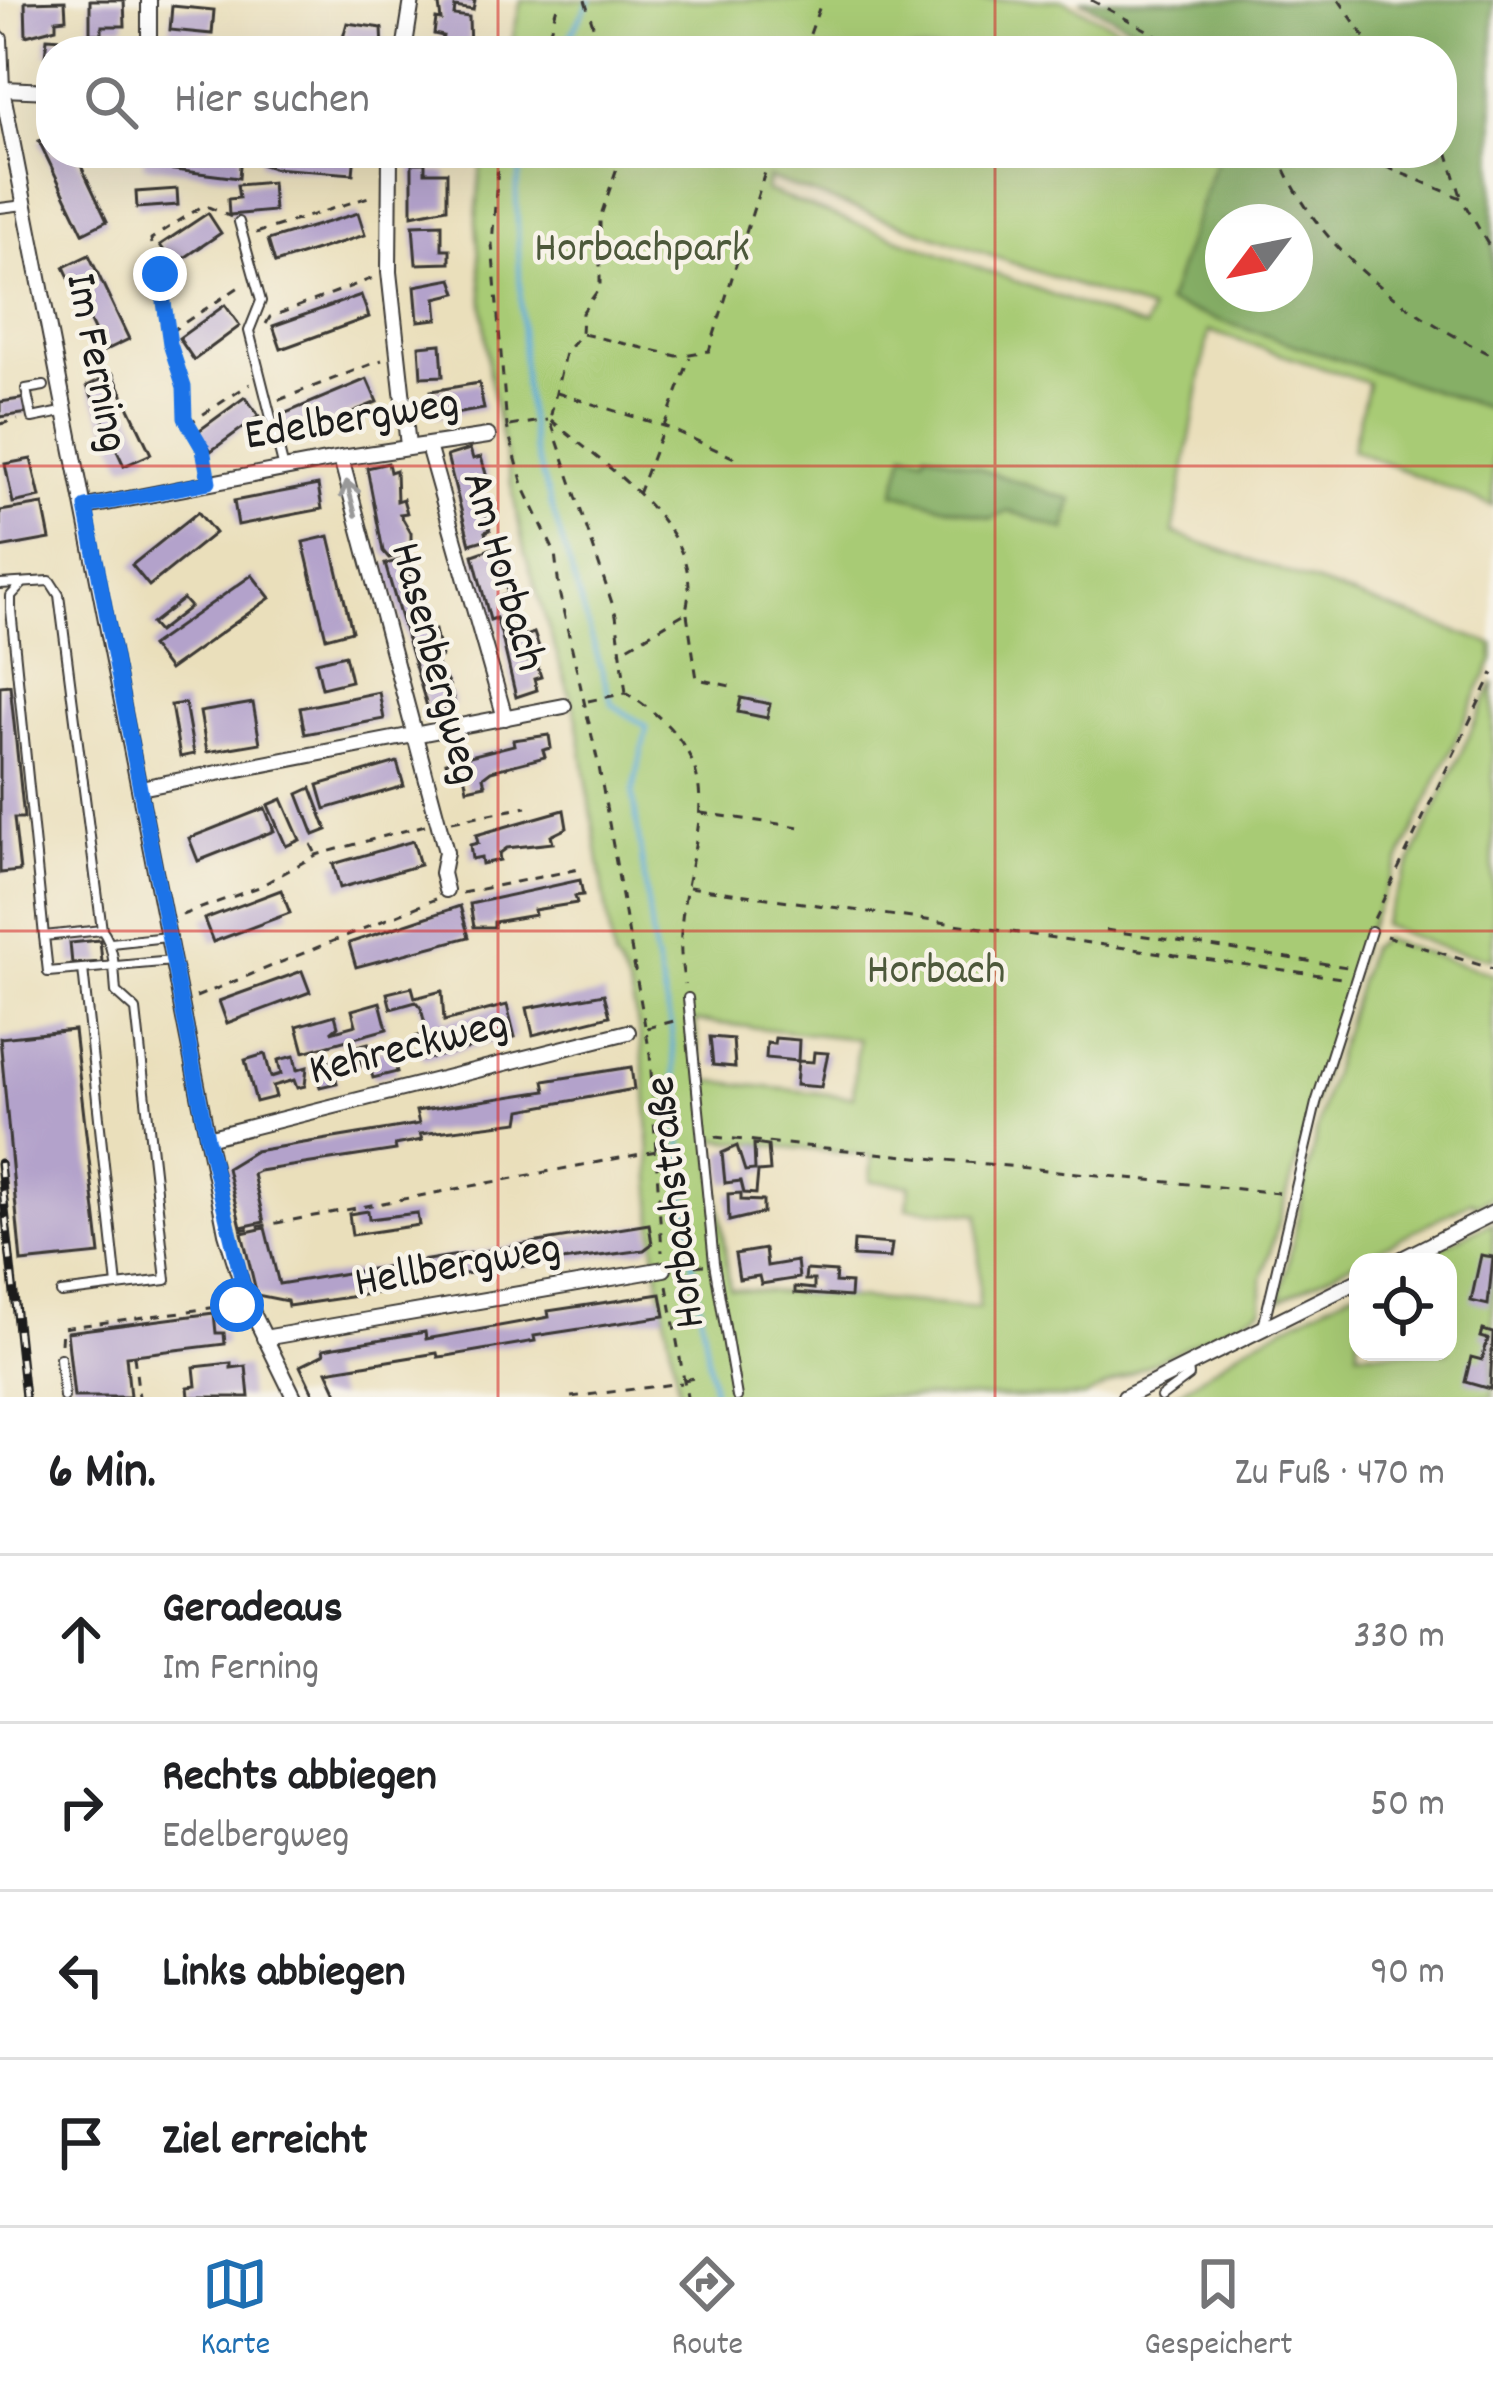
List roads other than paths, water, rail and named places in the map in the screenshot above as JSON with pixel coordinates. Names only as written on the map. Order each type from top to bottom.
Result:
[{"type":"street","points":[[149,0],[149,36]]},
{"type":"street","points":[[406,36],[412,0]]},
{"type":"street","name":"Im Ferning","points":[[0,39],[1,88],[69,410],[226,1233],[247,1301],[294,1397]]},
{"type":"street","points":[[1,88],[36,91]]},
{"type":"street","points":[[389,168],[388,272],[407,446]]},
{"type":"street","name":"Edelbergweg","points":[[86,507],[407,446],[488,436]]},
{"type":"street","name":"Am Horbach","points":[[428,446],[505,718]]},
{"type":"street","name":"Hasenbergweg","points":[[340,458],[439,822],[446,852],[442,873],[446,890]]},
{"type":"street","points":[[140,788],[564,706]]},
{"type":"street","name":"Kehreckweg","points":[[207,1138],[637,1030]]},
{"type":"street","points":[[1414,1253],[1493,1214]]},
{"type":"street","name":"Hellbergweg","points":[[264,1338],[664,1269]]},
{"type":"street","points":[[1125,1397],[1349,1286]]},
{"type":"lane","points":[[0,208],[25,205]]},
{"type":"lane","points":[[239,222],[261,301],[249,331],[284,470]]},
{"type":"lane","points":[[44,386],[26,389],[32,418],[69,410]]},
{"type":"lane","points":[[29,580],[11,596],[11,610],[48,972],[173,961]]},
{"type":"lane","points":[[0,584],[50,581],[59,595],[102,930],[111,943],[116,992],[136,1010],[166,1280],[61,1293]]},
{"type":"lane","points":[[111,943],[167,929]]},
{"type":"lane","points":[[44,936],[102,930]]},
{"type":"lane","points":[[1262,1329],[1316,1103],[1371,931]]},
{"type":"lane","points":[[83,969],[117,1286]]},
{"type":"lane","name":"Horbachstraße","points":[[688,998],[714,1263],[737,1397]]},
{"type":"lane","points":[[60,1358],[64,1397]]},
{"type":"lane","points":[[1161,1397],[1189,1376],[1188,1366]]},
{"type":"waterway","name":"Horbach","points":[[570,36],[590,0]]},
{"type":"waterway","name":"Horbach","points":[[521,168],[516,189],[524,382],[534,449],[612,704],[647,727],[633,793],[654,952],[671,1026],[691,1252],[714,1397]]},
{"type":"railway","points":[[0,1163],[25,1397]]},
{"type":"park label","name":"Horbachpark","points":[[642,251]]}]
